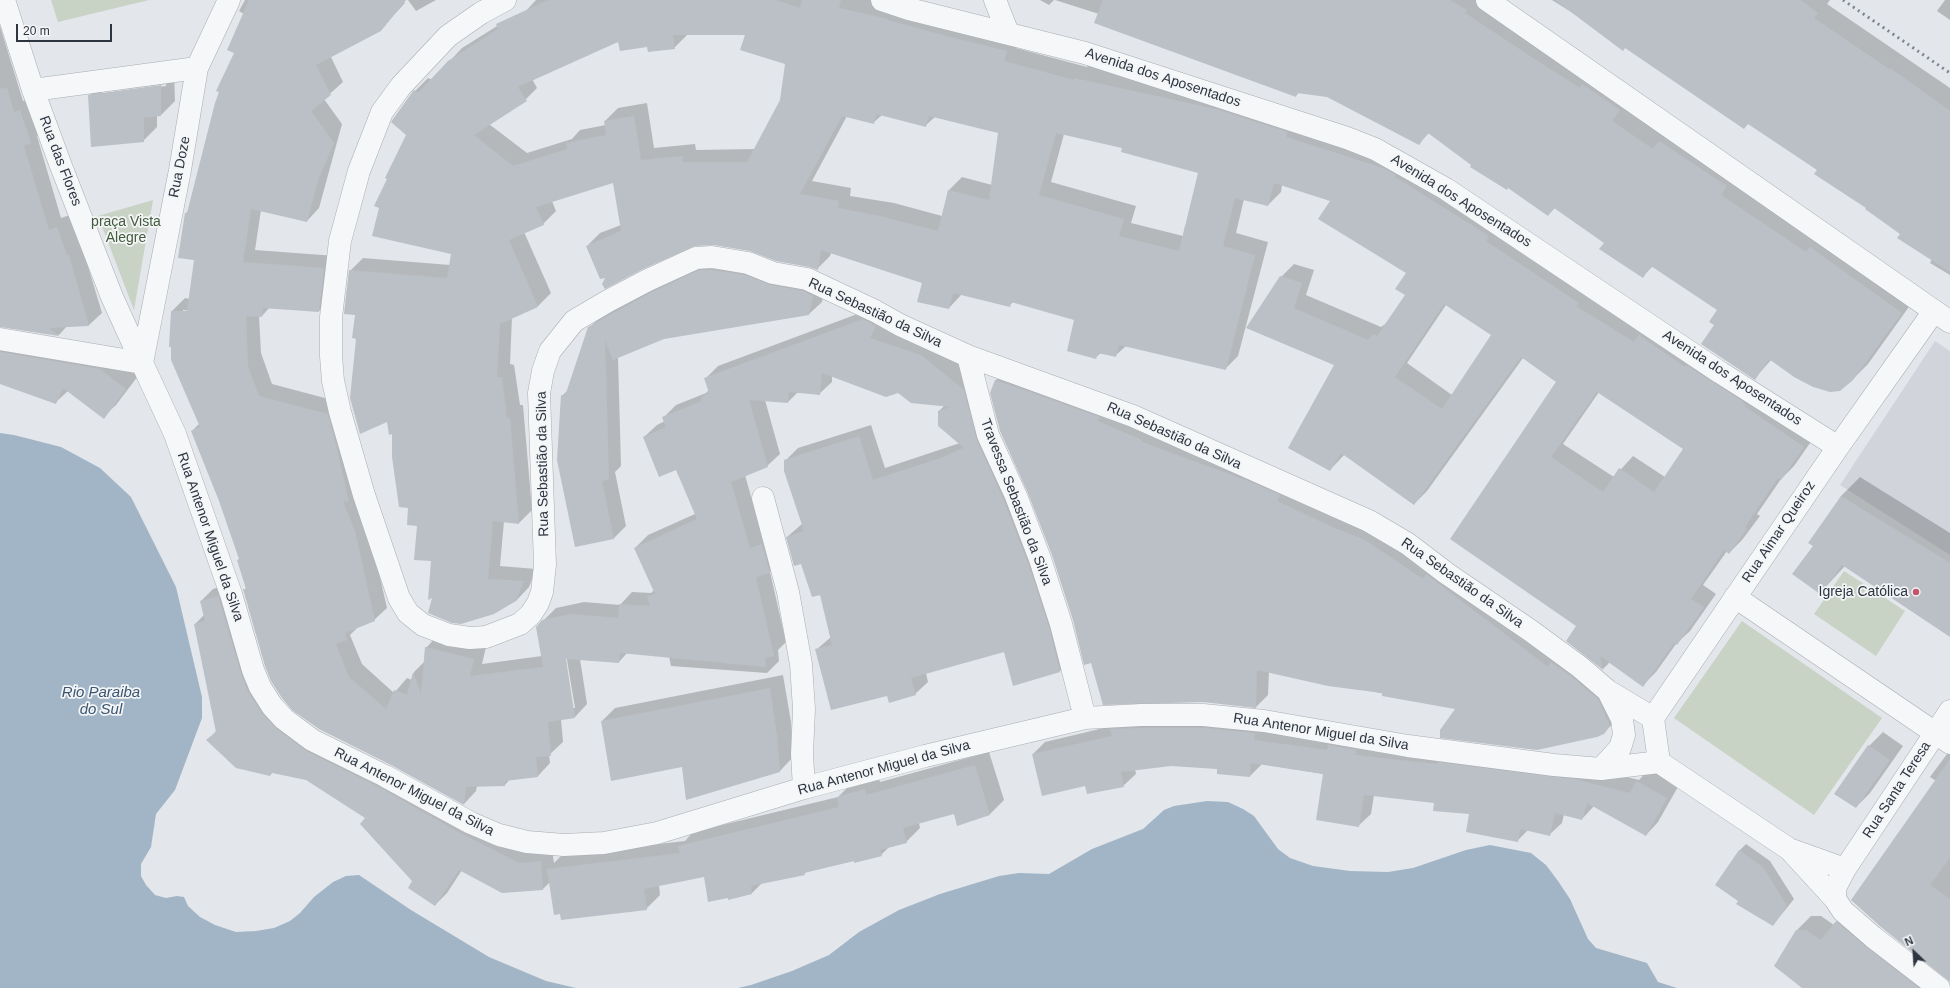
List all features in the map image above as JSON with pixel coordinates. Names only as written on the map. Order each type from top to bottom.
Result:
[{"type":"street","name":"Rua das Flores","points":[[4,0],[33,90],[112,297],[142,363]]},
{"type":"street","name":"Rua Doze","points":[[142,363],[180,170],[197,68],[229,0]]},
{"type":"street","name":"Rua Sebastião da Silva","points":[[505,0],[481,13],[448,36],[401,86],[382,112],[359,171],[340,241],[331,317],[330,356],[333,381],[350,450],[399,598],[408,612],[419,621],[449,635],[470,638],[486,637],[520,624],[531,614],[538,603],[542,592],[545,565],[539,393],[543,371],[550,350],[574,321],[624,292],[696,258],[712,257],[748,264],[772,273],[807,279],[875,310],[900,325],[968,356],[1133,416],[1369,521],[1408,544],[1446,573],[1531,631],[1580,667],[1608,691],[1653,718]]},
{"type":"street","points":[[882,0],[909,9],[1008,33]]},
{"type":"street","points":[[995,0],[1008,33]]},
{"type":"street","points":[[1487,0],[1942,317]]},
{"type":"street","name":"Avenida dos Aposentados","points":[[1008,33],[1085,53],[1144,71],[1347,138],[1375,149],[1446,189],[1721,373],[1838,447]]},
{"type":"street","points":[[33,90],[197,68]]},
{"type":"street","name":"Rua Aimar Queiroz","points":[[1653,718],[1838,447],[1942,317]]},
{"type":"street","points":[[0,339],[142,363]]},
{"type":"street","name":"Travessa Sebastião da Silva","points":[[968,356],[988,435],[1016,496],[1040,559],[1061,624],[1085,718]]},
{"type":"street","name":"Rua Antenor Miguel da Silva","points":[[142,363],[175,434],[231,594],[253,670],[260,687],[272,706],[284,719],[312,740],[385,776],[471,823],[499,835],[527,842],[564,845],[604,843],[657,833],[804,788],[925,756],[1085,718],[1141,715],[1195,715],[1264,720],[1408,746],[1554,765],[1601,769],[1659,762]]},
{"type":"street","points":[[762,498],[788,592],[801,664],[804,709],[802,754],[804,788]]},
{"type":"street","points":[[1735,597],[1942,738]]},
{"type":"street","points":[[1601,769],[1620,748],[1624,735],[1622,720],[1608,691]]},
{"type":"street","name":"Rua Santa Teresa","points":[[1845,869],[1942,738],[1950,711]]},
{"type":"street","points":[[1653,718],[1659,762],[1789,849],[1835,899],[1843,911],[1861,927],[1939,988]]},
{"type":"street","points":[[1789,849],[1845,869],[1835,888],[1835,899]]},
{"type":"shaded area","points":[[1935,341],[1950,351],[1950,555],[1840,485]]},
{"type":"green space","points":[[51,0],[149,0],[58,22]]},
{"type":"green space","name":"praça Vista Alegre","points":[[153,200],[134,310],[98,216]]},
{"type":"green space","points":[[1844,571],[1905,611],[1876,656],[1814,614]]},
{"type":"green space","points":[[1742,621],[1882,718],[1814,815],[1674,718]]},
{"type":"water","name":"Rio Paraiba do Sul","points":[[0,433],[61,447],[100,468],[131,497],[176,587],[202,697],[202,718],[175,790],[156,814],[151,847],[141,864],[141,876],[146,885],[155,895],[166,898],[177,896],[184,897],[188,906],[200,917],[215,925],[236,932],[256,931],[274,928],[290,921],[300,913],[314,897],[333,882],[346,876],[359,875],[411,910],[489,957],[546,981],[576,988],[0,988]]},
{"type":"water","points":[[1207,801],[1228,802],[1243,809],[1254,816],[1278,849],[1290,858],[1313,866],[1350,871],[1388,872],[1413,868],[1466,850],[1490,845],[1531,853],[1546,865],[1558,881],[1570,899],[1588,939],[1596,948],[1647,963],[1658,982],[1677,988],[738,988],[792,971],[829,955],[859,932],[899,910],[940,894],[999,876],[1019,873],[1049,874],[1092,849],[1143,829],[1164,810],[1174,806]]},
{"type":"building","points":[[249,0],[406,0],[381,31],[316,65],[331,95],[311,111],[334,143],[318,180],[307,222],[251,209],[243,262],[324,268],[319,312],[263,308],[262,317],[246,316],[248,366],[259,396],[328,414],[349,502],[343,501],[355,531],[375,621],[345,633],[347,640],[336,644],[349,677],[386,709],[394,690],[407,695],[413,672],[421,694],[425,647],[474,659],[470,676],[543,667],[536,627],[542,620],[571,614],[618,618],[619,604],[650,606],[647,596],[655,594],[634,548],[697,519],[676,470],[659,477],[643,437],[666,427],[662,417],[702,401],[701,397],[709,393],[704,378],[863,319],[876,326],[870,338],[921,355],[964,390],[977,440],[1004,501],[1028,563],[1049,627],[1060,672],[1013,686],[1004,652],[911,678],[916,695],[889,703],[887,696],[831,710],[815,649],[832,645],[820,595],[812,597],[801,564],[794,566],[786,537],[804,531],[784,471],[784,460],[859,436],[873,480],[938,459],[964,448],[938,426],[938,411],[951,407],[911,403],[898,393],[886,397],[822,373],[820,395],[789,392],[788,403],[749,400],[768,467],[731,482],[750,548],[762,544],[770,573],[756,577],[774,656],[765,658],[766,667],[620,653],[619,663],[566,659],[575,718],[548,722],[551,756],[536,757],[538,777],[505,781],[505,786],[466,787],[464,805],[391,765],[319,729],[292,710],[271,681],[265,666],[243,589],[246,589],[237,560],[239,559],[219,501],[191,431],[200,427],[171,360],[171,347],[169,347],[171,311],[187,311],[194,260],[178,258],[185,213],[187,213],[219,92],[216,91],[234,53],[227,50]]},
{"type":"building","points":[[548,0],[776,0],[800,8],[802,0],[841,0],[839,8],[888,19],[946,36],[1007,51],[1004,61],[1074,80],[1074,78],[1216,109],[1287,132],[1286,137],[1383,168],[1396,175],[1395,177],[1489,236],[1486,241],[1579,303],[1576,306],[1634,342],[1639,335],[1685,367],[1686,365],[1741,400],[1747,408],[1804,447],[1781,480],[1778,478],[1745,527],[1747,529],[1729,554],[1724,550],[1691,599],[1704,607],[1677,645],[1674,643],[1643,687],[1600,656],[1603,670],[1566,641],[1576,626],[1450,539],[1556,382],[1521,357],[1414,505],[1341,453],[1330,471],[1288,448],[1334,365],[1246,328],[1280,276],[1302,283],[1294,308],[1368,340],[1373,334],[1377,336],[1405,295],[1395,289],[1406,273],[1318,219],[1330,201],[1274,183],[1268,206],[1235,198],[1223,246],[1255,255],[1226,370],[1119,345],[1116,357],[1098,353],[1096,359],[1067,351],[1074,320],[1011,302],[1010,307],[953,293],[949,309],[917,302],[922,283],[821,250],[818,270],[776,261],[750,251],[714,245],[695,246],[643,269],[605,289],[602,284],[605,278],[600,279],[586,246],[621,231],[613,183],[536,207],[544,225],[509,240],[538,307],[500,324],[497,377],[502,377],[507,418],[510,418],[519,524],[493,521],[488,579],[524,581],[516,601],[494,614],[461,624],[452,623],[428,613],[432,598],[428,600],[431,561],[414,560],[417,526],[407,525],[408,508],[399,507],[392,457],[392,434],[389,435],[387,422],[360,434],[350,398],[356,339],[352,338],[355,315],[344,314],[349,270],[447,278],[451,254],[372,236],[379,208],[374,206],[387,179],[385,178],[406,135],[391,122],[414,90],[418,93],[448,61],[498,29],[496,24]],"holes":[[[673,35],[745,35],[740,50],[785,64],[780,100],[747,162],[683,162],[683,156],[641,160],[634,116],[604,121],[606,135],[566,143],[567,149],[513,166],[474,135],[527,101],[518,87],[618,42],[620,51],[647,47],[648,52],[675,49]],[[876,114],[926,127],[929,116],[998,133],[989,200],[948,190],[938,231],[880,216],[838,208],[839,201],[800,194],[842,116],[874,124]],[[1056,133],[1122,148],[1121,152],[1198,173],[1179,251],[1119,236],[1124,219],[1039,195]],[[1444,304],[1491,335],[1442,409],[1395,377]],[[1597,392],[1683,449],[1654,492],[1619,468],[1603,492],[1551,457]]]},
{"type":"building","points":[[1103,0],[1449,0],[1467,10],[1465,13],[1536,60],[1580,88],[1582,84],[1620,110],[1612,121],[1653,149],[1659,141],[1727,186],[1721,195],[1806,252],[1810,247],[1902,313],[1853,380],[1840,391],[1830,392],[1813,387],[1794,377],[1769,359],[1755,380],[1701,344],[1714,325],[1709,322],[1717,310],[1651,266],[1643,278],[1599,249],[1604,243],[1554,208],[1548,216],[1508,188],[1507,190],[1470,167],[1471,165],[1428,133],[1419,145],[1327,97],[1297,93],[1296,97],[1094,23]]},
{"type":"building","points":[[1555,0],[1801,0],[1818,13],[1814,18],[1889,69],[1890,68],[1950,111],[1950,272],[1897,238],[1900,234],[1865,209],[1866,208],[1814,174],[1817,170],[1748,124],[1744,129],[1625,48],[1623,51]]},
{"type":"building","points":[[161,85],[161,116],[144,118],[144,142],[91,147],[88,95]]},
{"type":"building","points":[[7,88],[14,112],[20,110],[31,143],[24,146],[49,230],[57,227],[67,255],[69,255],[89,326],[49,328],[59,336],[0,327],[0,89]]},
{"type":"building","points":[[699,270],[711,270],[745,275],[771,285],[803,291],[813,296],[809,315],[664,339],[613,360],[605,340],[609,479],[602,481],[614,539],[575,547],[557,460],[561,395],[565,396],[588,327],[654,291]]},
{"type":"building","points":[[0,352],[100,369],[126,389],[104,419],[63,388],[56,404],[0,384]]},
{"type":"building","points":[[995,380],[1100,417],[1098,421],[1142,440],[1142,442],[1256,484],[1280,495],[1277,501],[1330,526],[1365,540],[1423,579],[1426,574],[1548,667],[1551,662],[1572,677],[1598,699],[1610,726],[1604,734],[1597,737],[1537,750],[1440,738],[1440,730],[1455,709],[1382,696],[1382,693],[1328,686],[1257,670],[1256,708],[1203,702],[1103,705],[1091,663],[1084,665],[1073,620],[1052,555],[1027,491],[1000,431],[990,393]]},
{"type":"building","name":"Igreja Católica","points":[[1841,496],[1950,563],[1950,637],[1842,565],[1820,594],[1792,574],[1813,546],[1808,543]]},
{"type":"building","points":[[218,596],[248,692],[262,713],[275,727],[306,751],[379,787],[460,833],[519,863],[541,861],[543,890],[502,893],[459,870],[435,906],[408,888],[412,881],[360,824],[365,818],[306,780],[272,773],[270,776],[236,768],[206,740],[216,732],[194,624],[205,621],[200,601]]},
{"type":"building","points":[[770,688],[777,736],[780,772],[686,800],[682,767],[611,781],[601,721]]},
{"type":"building","points":[[1202,728],[1255,733],[1254,740],[1327,750],[1328,745],[1356,750],[1355,755],[1437,764],[1437,762],[1574,779],[1630,793],[1636,781],[1667,798],[1646,836],[1587,803],[1582,820],[1555,813],[1550,836],[1520,829],[1518,842],[1466,832],[1469,814],[1433,811],[1434,803],[1364,795],[1359,827],[1316,820],[1323,774],[1251,763],[1250,777],[1217,774],[1217,769],[1171,766],[1121,772],[1124,787],[1087,794],[1085,786],[1042,796],[1032,754],[1112,736],[1110,729]]},
{"type":"building","points":[[1868,745],[1890,760],[1856,808],[1834,794]]},
{"type":"building","points":[[1950,759],[1950,858],[1930,885],[1950,899],[1950,982],[1881,927],[1851,900]]},
{"type":"building","points":[[975,765],[990,815],[957,826],[954,814],[903,828],[907,843],[880,850],[882,856],[854,863],[854,861],[804,873],[805,875],[751,886],[752,894],[728,900],[728,898],[708,902],[704,877],[644,889],[647,910],[561,920],[560,914],[554,915],[547,869],[680,853],[678,846],[839,807],[837,797],[865,789],[866,795]]},
{"type":"building","points":[[1739,850],[1763,867],[1787,906],[1773,926],[1736,904],[1738,901],[1715,885]]},
{"type":"building","points":[[1836,921],[1865,946],[1919,988],[1802,988],[1774,966],[1796,930],[1806,930],[1821,940]]},
{"type":"railway","points":[[1843,0],[1950,73]]},
{"type":"place","name":"Igreja Católica","points":[[1916,592]]}]
